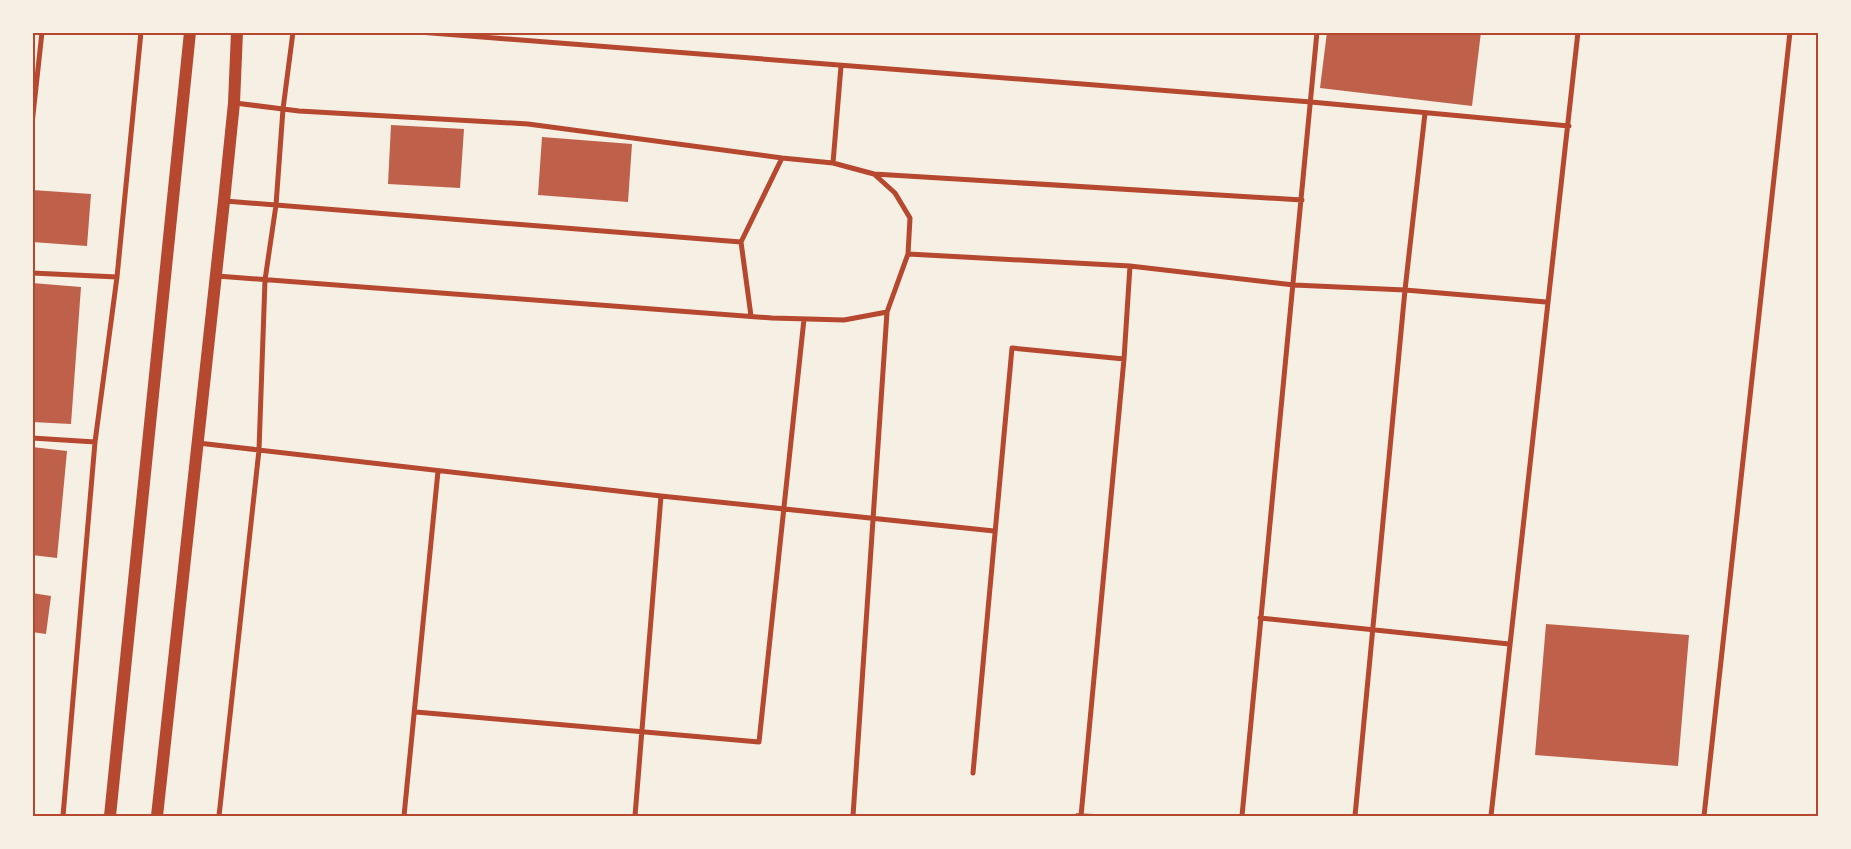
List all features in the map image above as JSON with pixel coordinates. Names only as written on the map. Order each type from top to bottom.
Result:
[{"type":"main road","points":[[110,816],[190,32]]},
{"type":"main road","points":[[158,816],[217,276],[234,103],[238,32]]},
{"type":"street","points":[[32,124],[42,32]]},
{"type":"street","points":[[63,816],[95,442],[117,277],[140,32]]},
{"type":"street","points":[[219,816],[259,450],[265,280],[276,205],[283,109],[293,32]]},
{"type":"street","points":[[418,32],[1312,102],[1569,126]]},
{"type":"street","points":[[1242,816],[1312,102],[1317,32]]},
{"type":"street","points":[[1491,816],[1546,302],[1569,126],[1578,32]]},
{"type":"street","points":[[1704,816],[1790,32]]},
{"type":"street","points":[[833,164],[841,66]]},
{"type":"street","points":[[234,103],[283,109],[528,124],[833,164],[874,174],[1302,200]]},
{"type":"street","points":[[1355,816],[1405,290],[1426,113]]},
{"type":"street","points":[[751,316],[741,242],[782,158]]},
{"type":"street","points":[[853,816],[887,312],[908,254],[910,218],[895,193],[874,174]]},
{"type":"street","points":[[224,201],[741,242]]},
{"type":"street","points":[[908,254],[1130,266],[1294,285],[1405,290],[1546,302]]},
{"type":"street","points":[[1081,816],[1124,359],[1130,266]]},
{"type":"street","points":[[32,273],[117,277]]},
{"type":"street","points":[[217,276],[804,319],[844,320],[887,312]]},
{"type":"street","points":[[416,712],[758,742],[804,319]]},
{"type":"street","points":[[972,773],[1012,348],[1124,359]]},
{"type":"street","points":[[32,438],[95,442]]},
{"type":"street","points":[[198,443],[661,496],[994,530]]},
{"type":"street","points":[[404,816],[416,712],[438,471]]},
{"type":"street","points":[[635,816],[661,496]]},
{"type":"street","points":[[1260,618],[1509,644]]},
{"type":"building","points":[[1327,32],[1481,32],[1472,106],[1320,88]]},
{"type":"building","points":[[391,125],[464,129],[460,188],[388,184]]},
{"type":"building","points":[[542,137],[632,144],[628,202],[538,195]]},
{"type":"building","points":[[32,190],[91,194],[87,246],[32,242]]},
{"type":"building","points":[[32,283],[81,287],[71,424],[32,422]]},
{"type":"building","points":[[32,447],[67,451],[57,558],[32,555]]},
{"type":"building","points":[[32,593],[51,596],[46,634],[32,632]]},
{"type":"building","points":[[1546,624],[1689,635],[1678,766],[1535,755]]},
{"type":"building","points":[[1076,813],[1111,815],[1111,816],[1076,816]]}]
